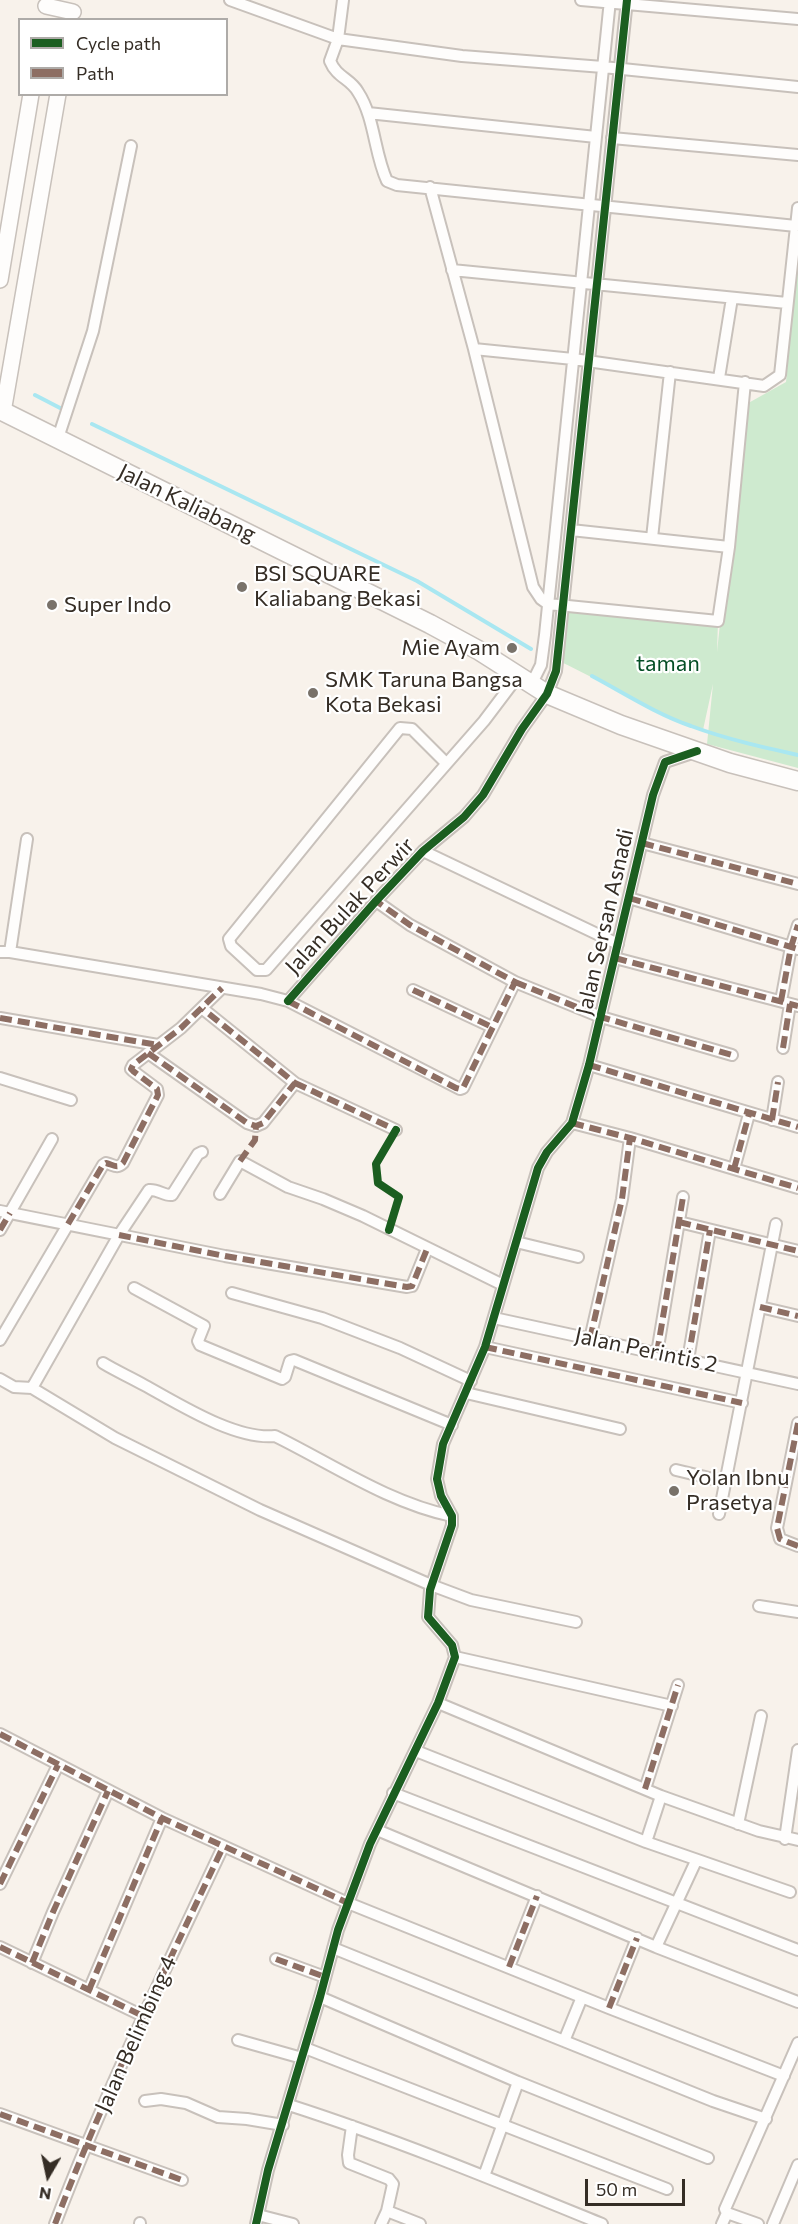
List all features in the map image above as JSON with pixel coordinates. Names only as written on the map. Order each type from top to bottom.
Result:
[{"type":"main road","name":"Jalan Kaliabang","points":[[2,411],[60,432],[430,624],[478,650],[532,685],[621,725],[730,763],[798,781]]},
{"type":"street","points":[[230,0],[338,39],[462,56],[603,67],[798,87]]},
{"type":"street","points":[[343,0],[338,39],[330,61],[338,76],[358,91],[368,113],[382,171],[387,181],[397,185],[796,226]]},
{"type":"street","points":[[581,0],[627,2],[798,19]]},
{"type":"street","points":[[532,685],[541,665],[545,635],[610,1]]},
{"type":"street","points":[[446,763],[412,729],[400,728],[230,939],[231,946],[257,970],[261,972],[266,970],[484,721],[532,685],[556,671],[627,2]]},
{"type":"street","points":[[47,8],[72,10]]},
{"type":"street","points":[[0,280],[31,96]]},
{"type":"street","points":[[2,411],[58,96]]},
{"type":"street","points":[[368,113],[596,137]]},
{"type":"street","points":[[612,138],[798,155]]},
{"type":"street","points":[[60,432],[93,331],[131,146]]},
{"type":"street","points":[[430,187],[474,349],[533,587],[540,599],[548,604],[718,621],[729,547],[745,382]]},
{"type":"street","points":[[474,349],[589,361],[764,386],[780,375],[798,208]]},
{"type":"street","points":[[452,270],[787,303]]},
{"type":"street","points":[[719,378],[732,298]]},
{"type":"street","points":[[652,538],[670,372]]},
{"type":"street","points":[[572,530],[729,547]]},
{"type":"street","name":"Jalan Bulak Perwir","points":[[288,1001],[423,851],[464,817],[483,795],[522,729],[532,685]]},
{"type":"street","name":"Jalan Sersan Asnadi","points":[[572,1124],[601,1017],[653,795],[665,762],[697,751]]},
{"type":"street","points":[[27,839],[5,952],[261,994],[288,1001],[460,1089],[463,1088],[515,981]]},
{"type":"street","points":[[642,843],[798,884]]},
{"type":"street","points":[[423,851],[618,944]]},
{"type":"street","points":[[629,898],[795,948]]},
{"type":"street","points":[[376,901],[419,930],[515,981],[601,1017],[732,1055]]},
{"type":"street","points":[[783,1048],[798,926]]},
{"type":"street","points":[[615,958],[790,1003]]},
{"type":"street","points":[[0,1340],[103,1165],[106,1163],[115,1167],[123,1163],[158,1095],[157,1089],[131,1069],[133,1065],[202,1009],[222,988]]},
{"type":"street","points":[[412,990],[492,1027]]},
{"type":"street","points":[[202,1009],[295,1083],[396,1130]]},
{"type":"street","points":[[0,1018],[158,1045]]},
{"type":"street","points":[[148,1053],[247,1123],[256,1126],[263,1123],[295,1083]]},
{"type":"street","points":[[589,1065],[798,1128]]},
{"type":"street","points":[[0,1078],[71,1100]]},
{"type":"street","points":[[772,1120],[778,1082]]},
{"type":"street","points":[[734,1169],[749,1114]]},
{"type":"street","points":[[293,2224],[257,2219],[268,2170],[289,2105],[333,1948],[358,1873],[393,1792],[416,1751],[447,1684],[455,1657],[452,1645],[428,1617],[431,1585],[450,1536],[452,1516],[441,1496],[437,1479],[443,1444],[485,1347],[538,1167],[547,1152],[572,1124],[630,1138],[798,1188]]},
{"type":"street","points":[[590,1339],[622,1199],[630,1138]]},
{"type":"street","points":[[0,1230],[5,1212],[52,1139]]},
{"type":"street","points":[[32,1388],[118,1235],[149,1190],[155,1189],[168,1196],[172,1195],[198,1154],[202,1152]]},
{"type":"street","points":[[220,1194],[240,1161],[288,1187],[363,1216],[503,1285]]},
{"type":"street","points":[[657,1353],[683,1197]]},
{"type":"street","points":[[5,1212],[225,1256],[407,1287],[412,1286],[427,1249]]},
{"type":"street","points":[[679,1222],[798,1251]]},
{"type":"street","points":[[719,1514],[776,1224]]},
{"type":"street","points":[[688,1359],[710,1230]]},
{"type":"street","points":[[516,1242],[578,1257]]},
{"type":"street","points":[[134,1288],[204,1326],[198,1341],[200,1345],[282,1378],[285,1377],[290,1361],[294,1360],[452,1425]]},
{"type":"street","points":[[232,1293],[322,1318],[400,1348],[471,1381]]},
{"type":"street","points":[[760,1307],[798,1316]]},
{"type":"street","name":"Jalan Perintis 2","points":[[494,1318],[798,1384]]},
{"type":"street","points":[[485,1347],[742,1402]]},
{"type":"street","points":[[103,1363],[183,1407],[241,1433],[264,1437],[275,1436],[374,1487],[428,1510],[452,1516]]},
{"type":"street","points":[[0,1379],[14,1388],[32,1388],[115,1438],[324,1540],[471,1600],[576,1622]]},
{"type":"street","points":[[466,1393],[620,1429]]},
{"type":"street","points":[[798,1423],[777,1528],[780,1539],[798,1546]]},
{"type":"street","points":[[676,1470],[726,1482]]},
{"type":"street","points":[[759,1606],[798,1612]]},
{"type":"street","points":[[455,1657],[672,1707]]},
{"type":"street","points":[[645,1789],[678,1684]]},
{"type":"street","points":[[438,1703],[661,1796],[738,1824],[785,1839],[798,1840]]},
{"type":"street","points":[[738,1824],[761,1716]]},
{"type":"street","points":[[0,1734],[162,1818],[348,1903],[784,2076]]},
{"type":"street","points":[[785,1839],[798,1750]]},
{"type":"street","points":[[416,1751],[696,1861],[790,1892]]},
{"type":"street","points":[[0,1884],[58,1765]]},
{"type":"street","points":[[32,1963],[108,1791]]},
{"type":"street","points":[[393,1792],[798,1950]]},
{"type":"street","points":[[646,1842],[661,1796]]},
{"type":"street","points":[[89,1990],[162,1818]]},
{"type":"street","points":[[376,1830],[656,1947],[798,2002]]},
{"type":"street","name":"Jalan Belimbing 4","points":[[55,2224],[86,2145],[143,2016],[222,1847]]},
{"type":"street","points":[[656,1947],[678,1904],[696,1861]]},
{"type":"street","points":[[509,1967],[537,1896]]},
{"type":"street","points":[[609,2008],[637,1938]]},
{"type":"street","points":[[0,1947],[143,2016]]},
{"type":"street","points":[[333,1948],[713,2101],[766,2119]]},
{"type":"street","points":[[276,1959],[325,1977]]},
{"type":"street","points":[[320,1997],[518,2082],[708,2158]]},
{"type":"street","points":[[564,2041],[582,1997]]},
{"type":"street","points":[[238,2040],[304,2053],[503,2125],[667,2189]]},
{"type":"street","points":[[722,2224],[727,2213],[725,2209],[798,2043]]},
{"type":"street","points":[[484,2176],[518,2082]]},
{"type":"street","points":[[145,2102],[161,2099],[186,2103],[219,2117],[283,2125]]},
{"type":"street","points":[[289,2105],[352,2126],[484,2176],[603,2224]]},
{"type":"street","points":[[0,2114],[182,2180]]},
{"type":"street","points":[[352,2126],[349,2163],[392,2181],[392,2193],[381,2224]]},
{"type":"street","points":[[773,2224],[798,2165]]},
{"type":"street","points":[[387,2211],[420,2224]]},
{"type":"street","points":[[727,2213],[758,2224]]},
{"type":"green space","name":"taman","points":[[798,250],[798,768],[707,744],[713,684],[703,730],[666,716],[559,661],[563,606],[718,621],[717,652],[743,406],[786,382]]},
{"type":"waterway","points":[[35,395],[62,409]]},
{"type":"waterway","points":[[92,424],[417,581],[531,649]]},
{"type":"waterway","points":[[592,676],[653,709],[704,731],[798,755]]},
{"type":"marked path","points":[[642,843],[798,884]]},
{"type":"marked path","points":[[629,898],[798,949]]},
{"type":"marked path","points":[[288,1001],[456,1088],[463,1088],[515,982],[410,925],[376,901]]},
{"type":"marked path","points":[[781,1001],[791,947],[798,925]]},
{"type":"marked path","points":[[615,958],[798,1006]]},
{"type":"marked path","points":[[515,982],[601,1017],[732,1055]]},
{"type":"marked path","points":[[68,1224],[103,1165],[106,1163],[117,1166],[123,1163],[158,1095],[157,1089],[131,1069],[133,1065],[181,1028],[222,988]]},
{"type":"marked path","points":[[413,990],[492,1027]]},
{"type":"marked path","points":[[783,1048],[790,1004]]},
{"type":"marked path","points":[[148,1053],[247,1123],[256,1126],[263,1123],[295,1083],[203,1009]]},
{"type":"marked path","points":[[0,1018],[158,1045]]},
{"type":"marked path","points":[[589,1065],[798,1127]]},
{"type":"marked path","points":[[772,1120],[778,1082]]},
{"type":"marked path","points":[[295,1083],[396,1130]]},
{"type":"marked path","points":[[734,1169],[749,1114]]},
{"type":"marked path","points":[[572,1123],[798,1188]]},
{"type":"marked path","points":[[240,1161],[255,1140],[256,1126]]},
{"type":"marked path","points":[[590,1339],[622,1199],[630,1138]]},
{"type":"marked path","points":[[657,1353],[683,1197]]},
{"type":"marked path","points":[[0,1230],[10,1213]]},
{"type":"marked path","points":[[679,1222],[798,1251]]},
{"type":"marked path","points":[[688,1360],[710,1230]]},
{"type":"marked path","points":[[119,1235],[225,1256],[407,1287],[412,1286],[427,1249]]},
{"type":"marked path","points":[[760,1307],[798,1316]]},
{"type":"marked path","points":[[485,1347],[742,1403]]},
{"type":"marked path","points":[[798,1423],[777,1528],[780,1539],[798,1546]]},
{"type":"marked path","points":[[645,1789],[678,1685]]},
{"type":"marked path","points":[[0,1734],[162,1818],[348,1903]]},
{"type":"marked path","points":[[0,1884],[58,1765]]},
{"type":"marked path","points":[[32,1963],[108,1791]]},
{"type":"marked path","points":[[89,1990],[162,1818]]},
{"type":"marked path","points":[[55,2224],[114,2081],[223,1847]]},
{"type":"marked path","points":[[509,1967],[537,1896]]},
{"type":"marked path","points":[[609,2008],[637,1938]]},
{"type":"marked path","points":[[0,1947],[143,2016]]},
{"type":"marked path","points":[[276,1959],[325,1977]]},
{"type":"marked path","points":[[0,2114],[182,2180]]},
{"type":"cycle path","points":[[288,1001],[423,851],[464,817],[483,795],[522,729],[547,694],[556,671],[627,0]]},
{"type":"cycle path","points":[[256,2224],[268,2170],[338,1930],[370,1844],[438,1703],[455,1657],[452,1645],[428,1617],[430,1590],[452,1525],[452,1516],[441,1496],[437,1479],[443,1444],[485,1347],[538,1168],[547,1152],[572,1123],[589,1065],[653,795],[665,762],[697,751]]},
{"type":"cycle path","points":[[389,1230],[399,1197],[378,1183],[376,1164],[396,1130]]},
{"type":"place","name":"BSI SQUARE Kaliabang Bekasi","points":[[242,587]]},
{"type":"place","name":"Super Indo","points":[[52,605]]},
{"type":"place","name":"Mie Ayam","points":[[512,648]]},
{"type":"place","name":"SMK Taruna Bangsa Kota Bekasi","points":[[313,693]]},
{"type":"place","name":"Yolan Ibnu Prasetya","points":[[674,1491]]}]
